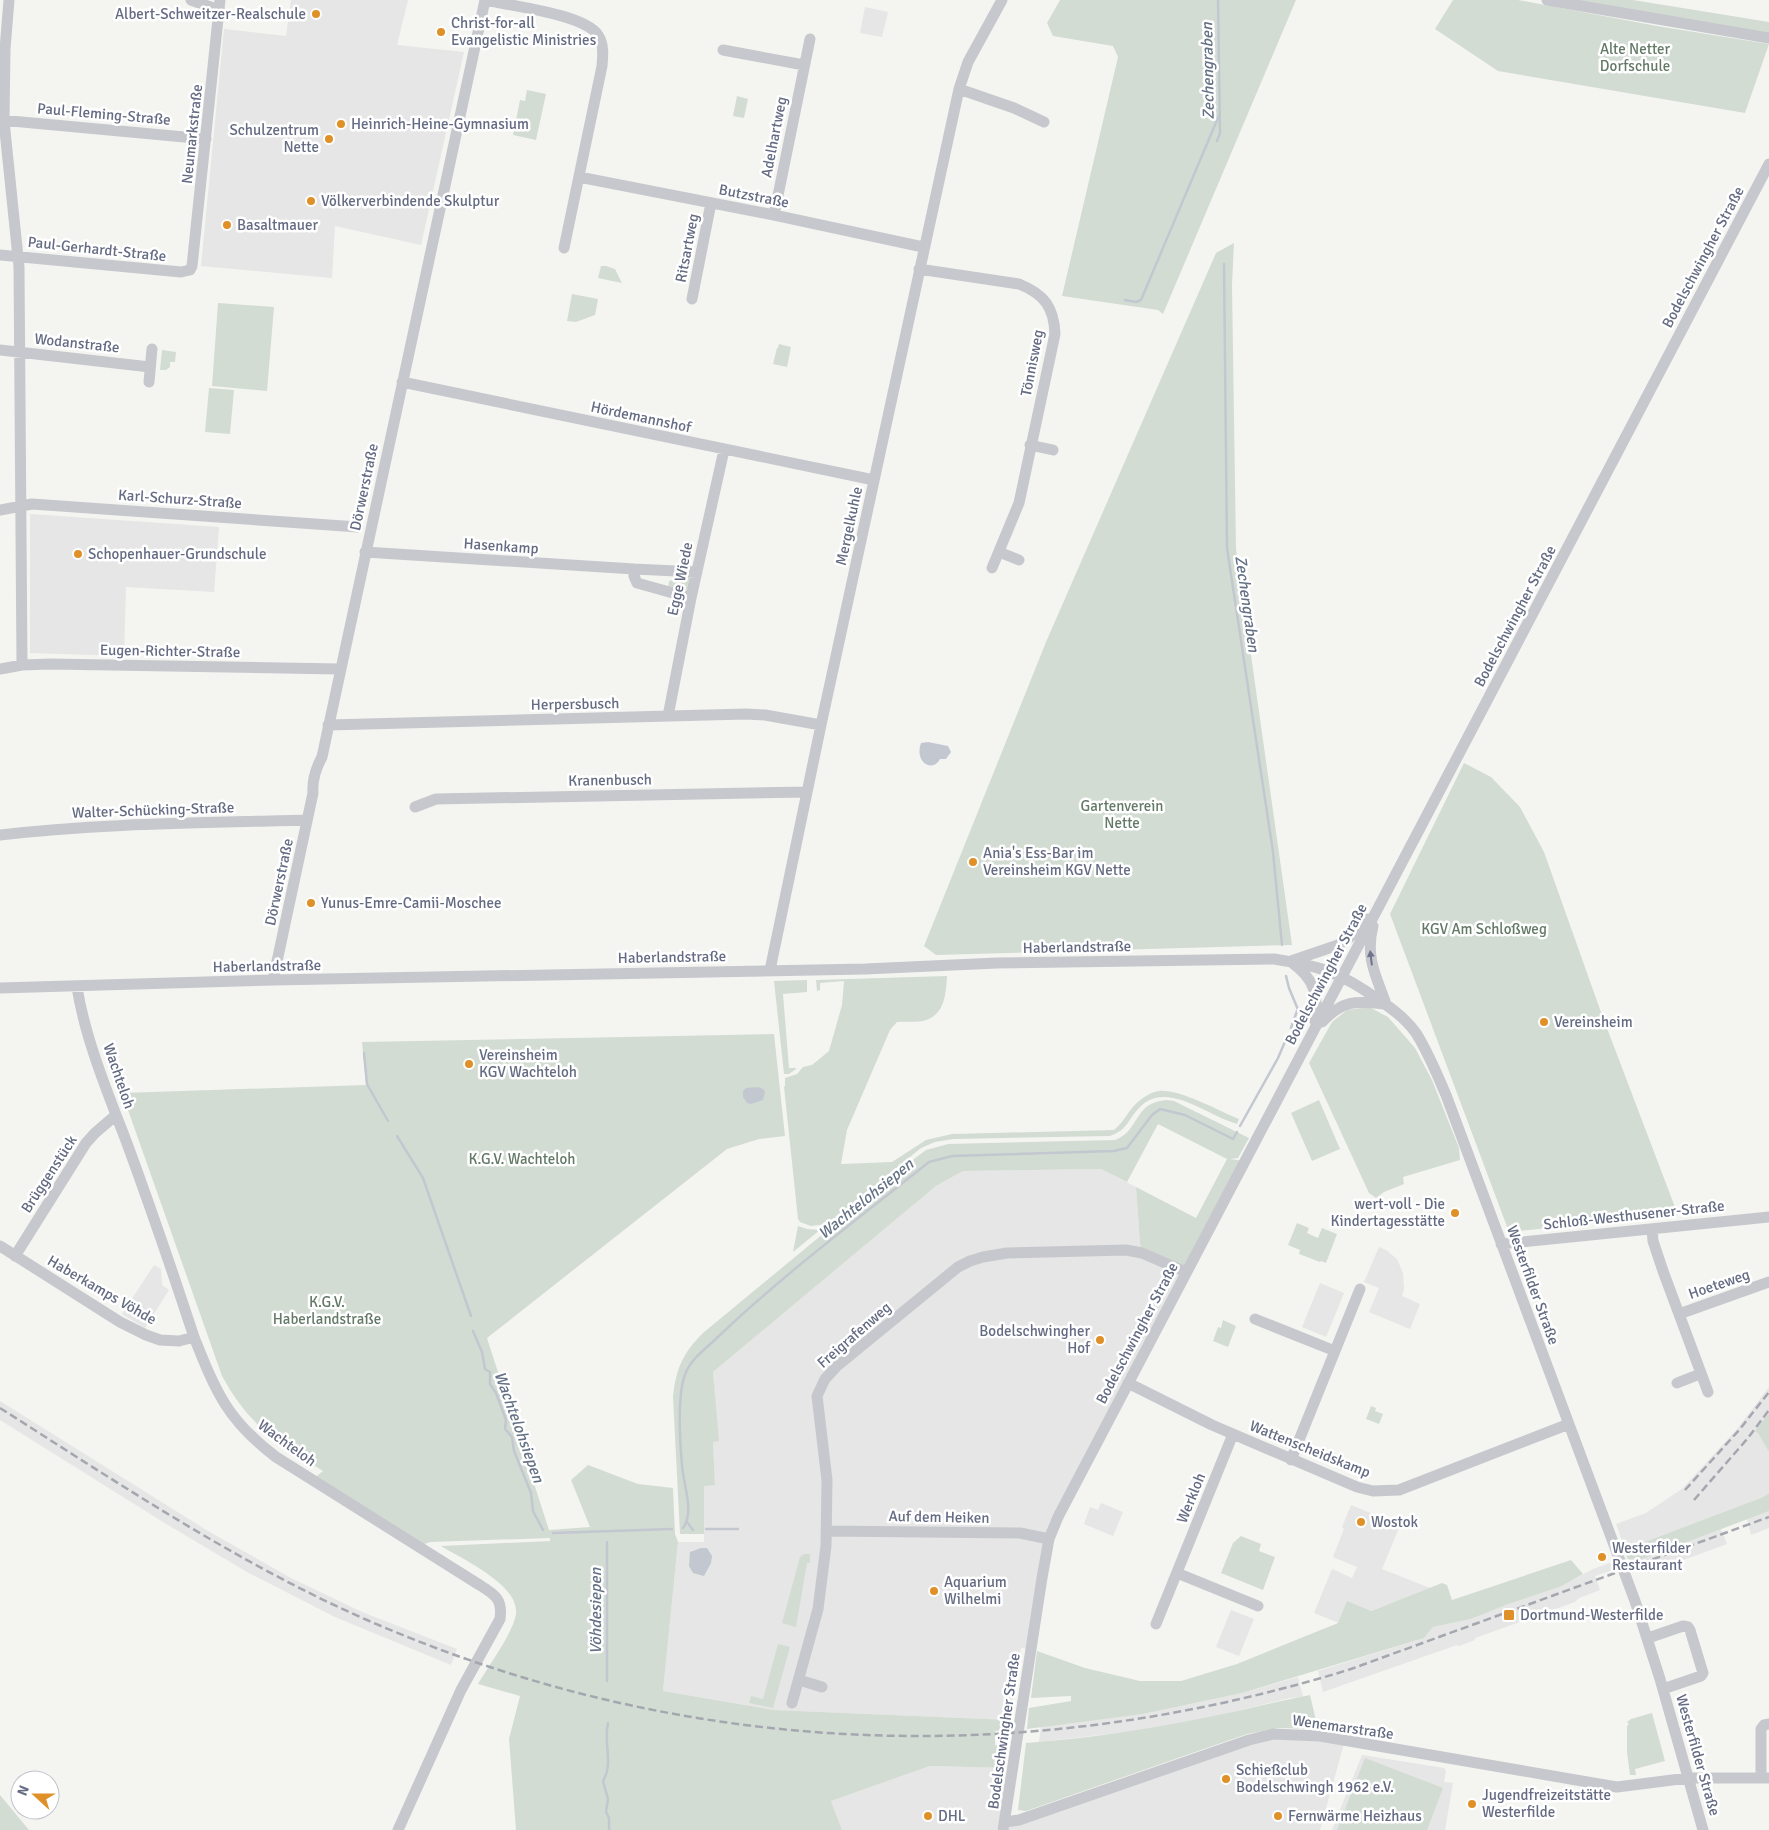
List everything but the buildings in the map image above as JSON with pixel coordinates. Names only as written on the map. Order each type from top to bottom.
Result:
[{"type":"street","points":[[9,0],[2,120],[18,256],[22,664]]},
{"type":"street","points":[[191,0],[220,5]]},
{"type":"street","points":[[485,0],[573,19],[591,28],[599,36],[603,48],[602,63],[564,248]]},
{"type":"street","name":"Dörwerstraße","points":[[273,980],[308,820],[313,793],[312,786],[317,766],[322,757],[485,0]]},
{"type":"street","name":"Mergelkuhle","points":[[770,970],[958,89],[968,62],[1002,0]]},
{"type":"street","points":[[1547,0],[1769,38]]},
{"type":"street","name":"Neumarkstraße","points":[[190,270],[192,266],[220,5]]},
{"type":"street","name":"Adelhartweg","points":[[774,215],[810,39]]},
{"type":"street","points":[[723,50],[804,65]]},
{"type":"street","points":[[958,89],[1014,108],[1044,122]]},
{"type":"street","name":"Paul-Fleming-Straße","points":[[2,120],[206,139]]},
{"type":"street","name":"Bodelschwingher Straße","points":[[1004,1826],[1049,1539],[1058,1518],[1769,164]]},
{"type":"street","name":"Butzstraße","points":[[579,177],[774,215],[924,247]]},
{"type":"street","name":"Ritsartweg","points":[[692,298],[711,203]]},
{"type":"street","name":"Paul-Gerhardt-Straße","points":[[0,254],[181,272],[190,270]]},
{"type":"street","name":"Tönnisweg","points":[[919,270],[1019,284],[1032,289],[1045,300],[1055,322],[1055,334],[1019,503],[992,568]]},
{"type":"street","points":[[149,382],[152,349]]},
{"type":"street","name":"Wodanstraße","points":[[0,350],[150,367]]},
{"type":"street","name":"Hördemannshof","points":[[402,382],[874,480]]},
{"type":"street","points":[[1030,445],[1053,450]]},
{"type":"street","name":"Egge Wiede","points":[[668,716],[691,598],[724,450]]},
{"type":"street","name":"Karl-Schurz-Straße","points":[[0,510],[21,505],[46,504],[358,527]]},
{"type":"street","name":"Hasenkamp","points":[[366,552],[697,572]]},
{"type":"street","points":[[999,552],[1019,560]]},
{"type":"street","points":[[634,569],[634,576],[637,582],[691,598]]},
{"type":"street","name":"Eugen-Richter-Straße","points":[[0,670],[22,664],[340,669]]},
{"type":"street","name":"Herpersbusch","points":[[328,725],[765,715],[821,725]]},
{"type":"street","name":"Kranenbusch","points":[[415,807],[436,799],[807,792]]},
{"type":"street","name":"Walter-Schücking-Straße","points":[[0,835],[121,825],[308,820]]},
{"type":"street","points":[[1290,961],[1338,945],[1349,938],[1377,909]]},
{"type":"street","points":[[1313,1032],[1334,1010],[1343,1006],[1359,1002],[1386,1004],[1373,972],[1370,958],[1369,940],[1377,909]]},
{"type":"street","name":"Haberlandstraße","points":[[0,988],[273,980],[865,969],[997,963],[1274,959],[1309,964],[1342,976]]},
{"type":"street","points":[[1290,961],[1308,979],[1316,995],[1317,1003],[1313,1032]]},
{"type":"street","name":"Westerfilder Straße","points":[[1342,976],[1402,1016],[1415,1032],[1435,1069],[1648,1638],[1704,1830]]},
{"type":"street","name":"Wachteloh","points":[[77,987],[79,1001],[95,1054],[116,1115],[194,1337],[223,1403],[240,1426],[276,1457],[478,1584],[493,1594],[499,1601],[502,1609],[498,1624],[461,1690],[398,1830]]},
{"type":"street","name":"Brüggenstück","points":[[15,1256],[86,1143],[116,1115]]},
{"type":"street","name":"Schloß-Westhusener-Straße","points":[[1501,1244],[1769,1217]]},
{"type":"street","name":"Hoeteweg","points":[[1652,1229],[1653,1241],[1658,1256],[1708,1392]]},
{"type":"street","name":"Haberkamps Vöhde","points":[[0,1246],[120,1322],[146,1335],[160,1340],[179,1341],[194,1337]]},
{"type":"street","name":"Freigrafenweg","points":[[792,1703],[818,1609],[823,1575],[827,1531],[826,1480],[817,1396],[825,1379],[837,1366],[958,1267],[983,1257],[1006,1254],[1126,1250],[1142,1253],[1186,1272]]},
{"type":"street","name":"Hoeteweg","points":[[1679,1314],[1769,1282]]},
{"type":"street","points":[[1291,1460],[1360,1290]]},
{"type":"street","points":[[1256,1319],[1335,1351]]},
{"type":"street","points":[[1677,1383],[1700,1374]]},
{"type":"street","name":"Wattenscheidskamp","points":[[1128,1383],[1291,1460],[1357,1487],[1373,1491],[1398,1490],[1569,1424]]},
{"type":"street","name":"Werkloh","points":[[1156,1624],[1233,1434]]},
{"type":"street","name":"Auf dem Heiken","points":[[827,1531],[1020,1534],[1049,1539]]},
{"type":"street","points":[[1177,1573],[1258,1606]]},
{"type":"street","name":"Westerfilder Straße","points":[[1648,1638],[1683,1626],[1688,1627],[1690,1630],[1702,1672],[1701,1676],[1663,1689]]},
{"type":"street","points":[[799,1680],[822,1687]]},
{"type":"street","points":[[1765,1778],[1762,1729],[1764,1725],[1769,1724]]},
{"type":"street","name":"Wenemarstraße","points":[[1004,1826],[1249,1740],[1273,1734],[1320,1736],[1617,1787],[1688,1778],[1765,1778]]},
{"type":"shaded area","name":"Schulzentrum Nette","points":[[291,0],[408,0],[397,45],[464,52],[421,245],[335,226],[332,278],[201,266],[224,29],[286,36]]},
{"type":"shaded area","points":[[865,7],[888,12],[882,37],[860,33]]},
{"type":"shaded area","name":"Schopenhauer-Grundschule","points":[[30,514],[219,527],[214,592],[126,587],[124,656],[30,653]]},
{"type":"shaded area","points":[[928,742],[948,746],[951,752],[946,759],[940,759],[933,765],[925,764],[920,756],[920,750],[921,743]]},
{"type":"shaded area","points":[[746,1088],[762,1088],[765,1092],[763,1100],[751,1104],[747,1103],[743,1097],[743,1091]]},
{"type":"shaded area","points":[[1101,1169],[1136,1187],[1142,1253],[1186,1272],[1058,1518],[1031,1649],[1021,1648],[1010,1720],[774,1710],[663,1691],[678,1542],[704,1542],[704,1485],[715,1484],[713,1442],[718,1441],[713,1372],[936,1186],[963,1171]]},
{"type":"shaded area","points":[[1379,1247],[1397,1259],[1403,1273],[1404,1289],[1402,1296],[1420,1304],[1410,1329],[1369,1312],[1379,1288],[1364,1282]]},
{"type":"shaded area","points":[[154,1265],[161,1269],[162,1285],[169,1290],[145,1328],[122,1314]]},
{"type":"shaded area","points":[[1320,1283],[1344,1293],[1326,1337],[1302,1327]]},
{"type":"shaded area","points":[[1769,1387],[1769,1413],[1756,1431],[1769,1452],[1769,1493],[1763,1497],[1629,1548],[1626,1551],[1616,1524],[1646,1513],[1682,1489],[1737,1429]]},
{"type":"shaded area","points":[[0,1401],[208,1531],[289,1577],[362,1612],[457,1649],[451,1665],[335,1617],[247,1572],[0,1420]]},
{"type":"shaded area","points":[[1101,1503],[1123,1512],[1113,1536],[1084,1524],[1090,1507],[1098,1510]]},
{"type":"shaded area","points":[[1351,1505],[1392,1522],[1391,1525],[1399,1528],[1382,1569],[1430,1588],[1339,1623],[1314,1613],[1332,1569],[1352,1578],[1357,1567],[1333,1557]]},
{"type":"shaded area","points":[[1769,1511],[1769,1528],[1751,1535],[1747,1519]]},
{"type":"shaded area","points":[[1721,1529],[1727,1544],[1648,1573],[1641,1559]]},
{"type":"shaded area","points":[[707,1548],[712,1556],[711,1563],[704,1576],[693,1573],[689,1566],[690,1552]]},
{"type":"shaded area","points":[[1610,1563],[1613,1570],[1595,1576],[1600,1590],[1579,1598],[1575,1602],[1475,1638],[1475,1640],[1459,1646],[1457,1645],[1323,1692],[1318,1671],[1424,1638],[1433,1627],[1471,1619],[1562,1586],[1593,1569]]},
{"type":"shaded area","points":[[1231,1610],[1254,1619],[1239,1656],[1216,1647]]},
{"type":"shaded area","points":[[1298,1677],[1303,1697],[1290,1698],[1203,1719],[1143,1730],[1039,1742],[1041,1726],[1143,1714],[1242,1693]]},
{"type":"shaded area","points":[[1273,1734],[1345,1740],[1320,1830],[1003,1830],[1005,1823],[996,1830],[842,1830],[831,1801],[930,1766],[1006,1768],[1008,1808],[1005,1822]]},
{"type":"shaded area","points":[[1362,1755],[1444,1768],[1446,1771],[1444,1782],[1453,1783],[1445,1830],[1332,1830]]},
{"type":"green space","points":[[1060,0],[1296,0],[1163,314],[1158,310],[1062,296],[1118,57],[1113,46],[1053,36],[1047,23]]},
{"type":"green space","name":"Alte Netter Dorfschule","points":[[1453,0],[1518,0],[1657,26],[1769,44],[1745,113],[1498,71],[1435,29]]},
{"type":"green space","points":[[1566,0],[1633,0],[1769,22],[1769,34]]},
{"type":"green space","points":[[527,90],[546,94],[536,140],[513,135],[520,100],[525,101]]},
{"type":"green space","points":[[737,96],[748,99],[744,118],[733,116]]},
{"type":"green space","name":"Gartenverein Nette","points":[[1234,243],[1232,285],[1236,549],[1292,945],[936,955],[924,946],[1046,642],[1216,253]]},
{"type":"green space","points":[[601,266],[615,269],[622,283],[598,278]]},
{"type":"green space","points":[[572,294],[598,299],[595,315],[576,322],[567,321]]},
{"type":"green space","points":[[218,303],[274,307],[267,391],[212,386]]},
{"type":"green space","points":[[779,344],[791,347],[787,367],[773,364]]},
{"type":"green space","points":[[162,350],[176,352],[175,362],[170,362],[170,367],[166,370],[160,370]]},
{"type":"green space","points":[[209,388],[234,390],[230,434],[205,432]]},
{"type":"green space","points":[[677,574],[690,577],[689,589],[686,591],[668,589],[669,581],[677,579]]},
{"type":"green space","name":"KGV Am Schloßweg","points":[[1464,763],[1491,777],[1520,807],[1544,852],[1602,1015],[1678,1215],[1509,1232],[1390,914]]},
{"type":"green space","points":[[947,976],[943,1002],[937,1013],[923,1021],[897,1022],[890,1030],[847,1130],[841,1164],[892,1162],[926,1140],[952,1134],[1114,1130],[1139,1101],[1149,1094],[1159,1091],[1178,1093],[1199,1101],[1239,1119],[1237,1124],[1187,1102],[1175,1098],[1162,1097],[1151,1100],[1140,1107],[1121,1131],[1110,1136],[953,1139],[935,1142],[921,1148],[827,1224],[811,1226],[800,1222],[798,1219],[784,1087],[785,1078],[797,1074],[803,1067],[812,1065],[829,1051],[842,1005],[844,981],[820,983],[820,990],[817,991],[816,980]]},
{"type":"green space","points":[[807,980],[807,992],[783,994],[789,1068],[796,1068],[789,1074],[784,1074],[774,981]]},
{"type":"green space","points":[[1369,1007],[1388,1017],[1415,1048],[1432,1080],[1459,1148],[1460,1160],[1403,1177],[1404,1184],[1384,1192],[1376,1198],[1369,1193],[1309,1063],[1332,1022],[1347,1010]]},
{"type":"green space","points":[[774,1034],[785,1136],[759,1139],[727,1149],[487,1338],[549,1530],[590,1527],[571,1480],[588,1465],[638,1484],[673,1488],[675,1534],[678,1542],[663,1691],[774,1710],[1010,1720],[1009,1730],[995,1731],[995,1745],[1008,1744],[1006,1768],[930,1766],[831,1801],[842,1830],[516,1830],[509,1739],[520,1696],[478,1684],[511,1629],[516,1613],[514,1602],[499,1582],[441,1546],[550,1541],[550,1538],[430,1542],[419,1546],[312,1480],[323,1471],[291,1451],[254,1421],[232,1393],[222,1376],[122,1093],[366,1085],[362,1042]]},
{"type":"green space","points":[[1167,1100],[1174,1101],[1249,1138],[1238,1158],[1230,1159],[1244,1161],[1186,1272],[1142,1253],[1136,1187],[1196,1218],[1227,1159],[1158,1124],[1127,1182],[1101,1169],[963,1171],[936,1186],[713,1372],[719,1441],[713,1442],[715,1485],[704,1486],[704,1534],[680,1534],[673,1397],[676,1378],[682,1362],[690,1347],[703,1333],[926,1150],[948,1144],[1115,1140],[1129,1130],[1142,1111],[1148,1106]]},
{"type":"green space","points":[[1319,1100],[1340,1149],[1312,1161],[1291,1113]]},
{"type":"green space","points":[[1297,1223],[1309,1228],[1307,1233],[1318,1238],[1322,1228],[1337,1234],[1326,1263],[1299,1254],[1300,1250],[1288,1245]]},
{"type":"green space","points":[[798,1226],[820,1230],[793,1252]]},
{"type":"green space","points":[[1223,1320],[1236,1326],[1228,1347],[1213,1341],[1218,1327],[1221,1328]]},
{"type":"green space","points":[[1371,1406],[1376,1408],[1375,1411],[1383,1414],[1379,1424],[1366,1419]]},
{"type":"green space","points":[[1769,1413],[1769,1452],[1755,1431]]},
{"type":"green space","points":[[1769,1493],[1769,1511],[1634,1562],[1627,1558],[1626,1551],[1629,1548],[1763,1497]]},
{"type":"green space","points":[[1241,1536],[1261,1544],[1259,1551],[1275,1557],[1263,1590],[1221,1573],[1233,1543]]},
{"type":"green space","points":[[804,1554],[810,1554],[810,1563],[807,1563],[796,1627],[782,1623],[800,1557]]},
{"type":"green space","points":[[1571,1560],[1583,1574],[1562,1586],[1471,1619],[1433,1627],[1424,1638],[1242,1693],[1143,1714],[1027,1729],[1029,1708],[1071,1701],[1071,1696],[1031,1698],[1037,1651],[1085,1668],[1140,1681],[1181,1681],[1237,1664],[1338,1623],[1347,1601],[1371,1611],[1442,1583],[1447,1585],[1452,1600]]},
{"type":"green space","points":[[778,1644],[790,1647],[773,1708],[749,1703],[751,1696],[763,1699]]},
{"type":"green space","points":[[1310,1695],[1317,1725],[1315,1729],[1279,1728],[1247,1734],[1026,1811],[1018,1810],[1026,1743],[1150,1728]]},
{"type":"green space","points":[[1652,1713],[1665,1761],[1635,1769],[1636,1775],[1630,1775],[1627,1752],[1627,1726],[1629,1724],[1627,1722]]},
{"type":"green space","points":[[1365,1758],[1443,1788],[1427,1830],[1337,1830]]},
{"type":"green space","points":[[0,1795],[10,1807],[10,1820],[21,1820],[29,1830],[0,1830]]},
{"type":"waterway","name":"Zechengraben","points":[[1217,141],[1220,133],[1218,0]]},
{"type":"waterway","points":[[1125,300],[1136,302],[1141,300],[1220,113]]},
{"type":"waterway","name":"Zechengraben","points":[[1224,264],[1227,548],[1273,852],[1282,945]]},
{"type":"waterway","name":"Wachtelohsiepen","points":[[1286,976],[1299,1012]]},
{"type":"waterway","name":"Wachtelohsiepen","points":[[1291,1028],[1297,1011]]},
{"type":"waterway","name":"Wachtelohsiepen","points":[[1240,1126],[1278,1058],[1287,1037]]},
{"type":"waterway","name":"Wachtelohsiepen","points":[[364,1053],[367,1084],[388,1121]]},
{"type":"waterway","name":"Wachtelohsiepen","points":[[683,1528],[688,1514],[688,1506],[681,1456],[680,1406],[682,1384],[687,1369],[705,1349],[770,1290],[929,1162],[952,1156],[1114,1151],[1127,1148],[1152,1115],[1160,1109],[1185,1115],[1233,1139],[1237,1132]]},
{"type":"waterway","name":"Wachtelohsiepen","points":[[397,1136],[423,1178],[471,1316]]},
{"type":"waterway","name":"Wachtelohsiepen","points":[[473,1331],[482,1352],[485,1369],[490,1372],[490,1384],[496,1393],[506,1420],[505,1429],[512,1437],[514,1451],[531,1493],[533,1511],[543,1530]]},
{"type":"waterway","points":[[687,1522],[693,1530]]},
{"type":"waterway","name":"Wachtelohsiepen","points":[[553,1533],[672,1529]]},
{"type":"waterway","points":[[706,1529],[738,1529]]},
{"type":"waterway","name":"Vöhdesiepen","points":[[607,1542],[607,1681]]},
{"type":"waterway","name":"Vöhdesiepen","points":[[608,1723],[608,1767],[603,1781],[608,1799],[606,1812],[609,1818],[609,1830]]},
{"type":"railway","points":[[1685,1490],[1740,1429],[1769,1392]]},
{"type":"railway","points":[[0,1408],[180,1521],[272,1574],[367,1620],[487,1666],[608,1700],[731,1723],[854,1735],[979,1735],[1103,1724],[1228,1702],[1351,1669],[1769,1517]]},
{"type":"railway","points":[[1694,1500],[1748,1438],[1769,1410]]},
{"type":"place","name":"Albert-Schweitzer-Realschule","points":[[316,14]]},
{"type":"place","name":"Christ-for-all Evangelistic Ministries","points":[[441,32]]},
{"type":"place","name":"Heinrich-Heine-Gymnasium","points":[[341,124]]},
{"type":"place","name":"Schulzentrum Nette","points":[[329,139]]},
{"type":"place","name":"Völkerverbindende Skulptur","points":[[311,201]]},
{"type":"place","name":"Basaltmauer","points":[[227,225]]},
{"type":"place","name":"Schopenhauer-Grundschule","points":[[78,554]]},
{"type":"place","name":"Ania's Ess-Bar im Vereinsheim KGV Nette","points":[[973,862]]},
{"type":"place","name":"Yunus-Emre-Camii-Moschee","points":[[311,903]]},
{"type":"place","name":"Vereinsheim","points":[[1544,1022]]},
{"type":"place","name":"Vereinsheim KGV Wachteloh","points":[[469,1064]]},
{"type":"place","name":"wert-voll - Die Kindertagesstätte","points":[[1455,1213]]},
{"type":"place","name":"Bodelschwingher Hof","points":[[1100,1340]]},
{"type":"place","name":"Wostok","points":[[1361,1522]]},
{"type":"place","name":"Westerfilder Restaurant","points":[[1602,1557]]},
{"type":"place","name":"Aquarium Wilhelmi","points":[[934,1591]]},
{"type":"place","name":"Dortmund-Westerfilde","points":[[1509,1615]]},
{"type":"place","name":"Schießclub Bodelschwingh 1962 e.V.","points":[[1226,1779]]},
{"type":"place","name":"Jugendfreizeitstätte Westerfilde","points":[[1472,1804]]},
{"type":"place","name":"DHL","points":[[928,1816]]},
{"type":"place","name":"Fernwärme Heizhaus","points":[[1278,1816]]},
{"type":"park label","name":"K.G.V. Wachteloh","points":[[522,1159]]},
{"type":"park label","name":"K.G.V. Haberlandstraße","points":[[327,1310]]}]
